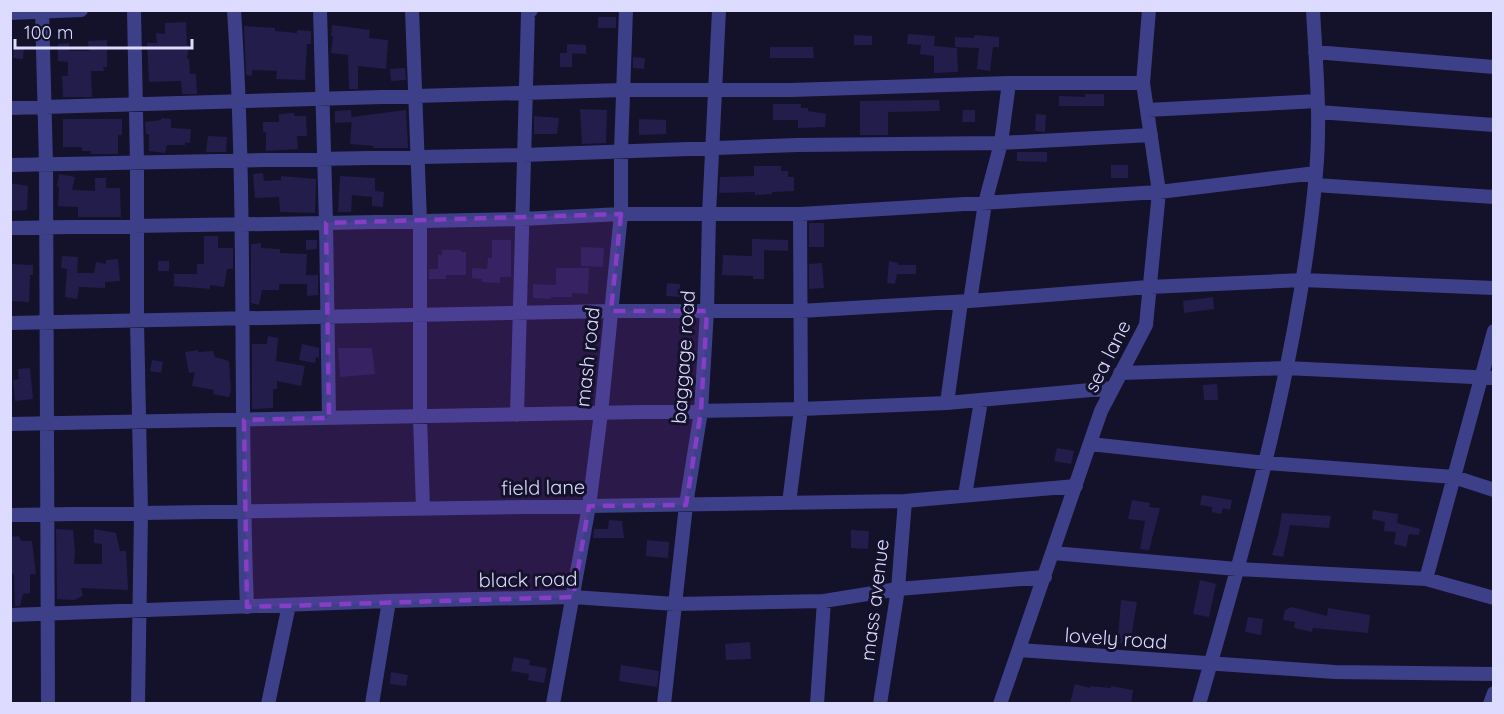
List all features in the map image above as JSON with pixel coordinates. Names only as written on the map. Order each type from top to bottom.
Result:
[{"type":"street","points":[[10,13],[81,10]]},
{"type":"street","points":[[134,10],[141,513],[138,704]]},
{"type":"street","points":[[234,10],[240,101],[243,511],[247,607]]},
{"type":"street","points":[[320,10],[321,99],[327,224],[329,418]]},
{"type":"street","points":[[412,10],[420,221],[420,417],[423,508]]},
{"type":"street","points":[[517,415],[528,13],[531,10]]},
{"type":"street","name":"mash road","points":[[554,704],[589,506],[601,413],[621,214],[626,10]]},
{"type":"street","name":"baggage road","points":[[664,704],[686,505],[701,411],[719,10]]},
{"type":"street","name":"sea lane","points":[[1000,704],[1101,411],[1146,325],[1159,192],[1143,83],[1149,10]]},
{"type":"street","points":[[1199,704],[1266,463],[1303,280],[1316,179],[1318,107],[1313,10]]},
{"type":"street","points":[[42,11],[46,164],[48,704]]},
{"type":"street","points":[[1315,52],[1494,67]]},
{"type":"street","points":[[947,403],[985,203],[1001,143],[1009,83]]},
{"type":"street","points":[[10,108],[623,90],[791,90],[1009,83],[1143,83]]},
{"type":"street","points":[[1147,110],[1318,107],[1494,125]]},
{"type":"street","points":[[10,165],[524,155],[798,145],[1001,143],[1151,135]]},
{"type":"street","points":[[10,228],[327,224],[621,214],[800,214],[1159,192],[1316,179],[1494,196]]},
{"type":"street","points":[[789,503],[801,409],[800,214]]},
{"type":"street","points":[[10,323],[611,311],[800,311],[1149,287],[1303,280],[1494,288]]},
{"type":"street","points":[[1426,579],[1454,477],[1487,377],[1494,331]]},
{"type":"street","points":[[1120,373],[1286,368],[1487,377]]},
{"type":"street","points":[[10,424],[801,409],[947,403],[1113,388]]},
{"type":"street","points":[[965,495],[981,400]]},
{"type":"street","points":[[1090,444],[1266,463],[1454,477],[1494,489]]},
{"type":"street","name":"field lane","points":[[10,515],[905,501],[1076,486]]},
{"type":"street","name":"mass avenue","points":[[880,704],[898,589],[905,501]]},
{"type":"street","points":[[1053,553],[1237,569],[1426,579],[1494,598]]},
{"type":"street","name":"black road","points":[[10,615],[389,601],[573,597],[675,604],[824,601],[898,589],[1045,577]]},
{"type":"street","points":[[372,704],[389,601]]},
{"type":"street","points":[[817,704],[824,601]]},
{"type":"street","points":[[268,704],[289,605]]},
{"type":"street","name":"lovely road","points":[[1019,650],[1335,672],[1494,674]]},
{"type":"street","points":[[1490,704],[1494,693]]},
{"type":"highlighted area","points":[[621,214],[611,311],[707,311],[701,411],[686,505],[589,506],[573,597],[247,607],[244,420],[329,418],[326,223]]},
{"type":"building","points":[[598,17],[616,17],[616,28],[598,28]]},
{"type":"building","points":[[186,22],[187,45],[189,45],[187,59],[189,59],[190,74],[196,74],[197,94],[182,94],[181,81],[149,82],[147,43],[157,43],[156,33],[165,34],[165,23]]},
{"type":"building","points":[[332,25],[370,30],[369,38],[388,40],[386,69],[358,66],[358,89],[349,89],[348,55],[331,53]]},
{"type":"building","points":[[244,26],[275,28],[275,31],[297,33],[297,30],[311,31],[311,44],[307,44],[305,80],[276,79],[277,71],[252,70],[252,76],[246,75]]},
{"type":"building","points":[[908,34],[935,36],[934,46],[957,48],[958,72],[934,73],[934,56],[920,54],[921,45],[907,44]]},
{"type":"building","points":[[854,35],[872,36],[872,45],[854,45]]},
{"type":"building","points":[[974,35],[999,37],[999,47],[993,47],[990,71],[977,69],[979,48],[955,47],[955,37],[974,38]]},
{"type":"building","points":[[107,40],[107,67],[103,67],[104,71],[91,71],[92,97],[63,97],[62,76],[68,76],[68,62],[58,61],[58,44],[69,43],[69,51],[89,51],[88,41]]},
{"type":"building","points":[[567,44],[586,45],[586,54],[567,53]]},
{"type":"building","points":[[770,47],[813,47],[814,58],[770,58]]},
{"type":"building","points":[[14,48],[24,48],[23,59],[13,58]]},
{"type":"building","points":[[560,53],[572,53],[572,67],[560,67]]},
{"type":"building","points":[[633,57],[645,58],[644,69],[633,68]]},
{"type":"building","points":[[405,68],[406,80],[391,81],[390,69]]},
{"type":"building","points":[[1085,94],[1104,94],[1104,106],[1059,106],[1059,96],[1085,97]]},
{"type":"building","points":[[939,100],[940,111],[888,112],[888,135],[860,135],[860,101]]},
{"type":"building","points":[[773,104],[801,104],[801,108],[808,108],[808,111],[826,114],[825,127],[798,128],[798,120],[773,120]]},
{"type":"building","points":[[580,109],[607,110],[606,143],[582,144]]},
{"type":"building","points":[[351,110],[352,122],[335,123],[335,111]]},
{"type":"building","points":[[406,110],[408,148],[373,148],[373,146],[350,144],[352,117]]},
{"type":"building","points":[[963,110],[975,110],[975,122],[962,122]]},
{"type":"building","points":[[294,113],[294,116],[306,116],[307,136],[297,136],[298,149],[266,151],[266,132],[263,132],[263,122],[279,122],[279,114]]},
{"type":"building","points":[[1036,114],[1046,115],[1045,132],[1035,131]]},
{"type":"building","points":[[534,116],[559,118],[557,134],[534,134]]},
{"type":"building","points":[[161,118],[171,119],[171,128],[191,129],[190,143],[167,145],[165,153],[149,151],[149,134],[146,134],[145,122],[161,120]]},
{"type":"building","points":[[63,119],[122,119],[122,135],[118,135],[118,154],[91,154],[91,151],[82,151],[82,147],[63,147]]},
{"type":"building","points":[[639,119],[666,120],[666,134],[639,135]]},
{"type":"building","points":[[208,136],[227,137],[226,152],[206,152]]},
{"type":"building","points":[[1017,152],[1047,152],[1047,162],[1017,161]]},
{"type":"building","points":[[1111,165],[1128,165],[1128,178],[1111,178]]},
{"type":"building","points":[[754,166],[781,166],[781,171],[788,171],[788,177],[794,177],[794,191],[755,195],[755,192],[719,193],[720,177],[754,176]]},
{"type":"building","points":[[263,173],[264,181],[281,180],[281,176],[316,179],[315,213],[280,212],[279,197],[255,198],[253,174]]},
{"type":"building","points":[[59,174],[75,177],[72,190],[95,191],[95,178],[106,178],[106,188],[120,188],[121,217],[78,217],[78,207],[58,206]]},
{"type":"building","points":[[340,176],[375,178],[375,191],[384,192],[383,207],[372,206],[372,197],[352,195],[351,212],[338,212]]},
{"type":"building","points":[[10,183],[28,186],[27,210],[10,211]]},
{"type":"building","points":[[809,223],[824,223],[824,247],[809,247]]},
{"type":"building","points":[[204,236],[218,236],[218,248],[233,248],[233,269],[227,269],[224,287],[210,285],[210,289],[174,286],[174,274],[197,274],[197,264],[204,264]]},
{"type":"building","points":[[752,239],[788,240],[788,251],[764,250],[764,279],[753,279],[753,276],[722,275],[723,255],[752,256]]},
{"type":"building","points":[[306,240],[317,240],[317,249],[306,250]]},
{"type":"building","points":[[492,240],[511,240],[511,277],[500,277],[500,283],[482,282],[482,279],[472,278],[472,268],[487,269],[488,258],[492,258]]},
{"type":"building","points":[[261,243],[261,248],[280,249],[280,253],[307,254],[306,275],[318,275],[318,295],[307,296],[307,284],[279,284],[279,290],[262,290],[259,305],[251,303],[251,244]]},
{"type":"building","points":[[581,247],[604,248],[603,267],[581,266]]},
{"type":"building","points":[[442,250],[466,252],[466,275],[446,275],[446,279],[429,279],[429,269],[438,269],[438,255],[442,255]]},
{"type":"building","points":[[62,256],[78,257],[77,273],[94,273],[96,262],[106,264],[106,260],[118,259],[120,281],[105,282],[105,288],[79,287],[77,299],[65,297],[67,269],[61,268]]},
{"type":"building","points":[[158,261],[169,261],[169,271],[158,271]]},
{"type":"building","points":[[889,261],[898,263],[898,265],[916,265],[916,274],[897,274],[895,284],[887,283]]},
{"type":"building","points":[[822,263],[824,288],[809,289],[809,264]]},
{"type":"building","points":[[10,264],[33,265],[33,275],[30,275],[29,302],[10,301]]},
{"type":"building","points":[[556,268],[589,268],[588,294],[572,293],[572,297],[551,297],[551,299],[533,298],[533,284],[556,285]]},
{"type":"building","points":[[667,283],[680,284],[680,297],[666,296]]},
{"type":"building","points":[[1213,297],[1214,309],[1184,313],[1183,301]]},
{"type":"building","points":[[268,336],[278,338],[276,361],[305,366],[301,386],[277,381],[277,389],[273,389],[273,408],[252,409],[252,344],[267,344]]},
{"type":"building","points":[[302,344],[319,348],[319,358],[316,357],[315,363],[299,360]]},
{"type":"building","points":[[338,348],[372,348],[375,374],[340,377]]},
{"type":"building","points":[[198,350],[198,352],[213,351],[215,357],[229,361],[231,390],[229,397],[213,394],[214,390],[192,386],[195,372],[189,373],[185,352]]},
{"type":"building","points":[[152,360],[163,362],[161,373],[150,371]]},
{"type":"building","points":[[30,368],[33,399],[15,401],[13,380],[19,379],[18,369]]},
{"type":"building","points":[[1217,384],[1218,400],[1204,400],[1203,385]]},
{"type":"building","points":[[1057,448],[1074,451],[1071,464],[1054,461]]},
{"type":"building","points":[[1202,495],[1232,500],[1230,510],[1223,508],[1221,514],[1212,512],[1212,507],[1200,505]]},
{"type":"building","points":[[1132,500],[1150,503],[1149,507],[1160,508],[1149,550],[1140,549],[1145,521],[1128,519]]},
{"type":"building","points":[[1373,510],[1398,514],[1397,523],[1420,529],[1419,535],[1409,534],[1406,547],[1394,544],[1396,532],[1384,531],[1385,522],[1372,519]]},
{"type":"building","points":[[1282,513],[1331,516],[1329,528],[1290,525],[1283,557],[1272,555]]},
{"type":"building","points":[[609,520],[622,521],[624,538],[593,538],[594,529],[608,529]]},
{"type":"building","points":[[56,529],[73,530],[74,564],[102,564],[102,544],[94,543],[94,529],[116,533],[120,551],[126,551],[128,590],[81,588],[83,596],[74,600],[57,599]]},
{"type":"building","points":[[851,530],[869,531],[868,549],[851,548]]},
{"type":"building","points":[[19,536],[21,541],[32,541],[36,574],[30,574],[30,593],[23,594],[20,606],[15,606],[14,574],[10,573],[10,537]]},
{"type":"building","points":[[647,540],[669,542],[668,558],[646,556]]},
{"type":"building","points":[[1200,580],[1216,584],[1209,617],[1193,614]]},
{"type":"building","points":[[1121,600],[1137,602],[1130,644],[1120,643],[1121,637],[1118,637]]},
{"type":"building","points":[[1292,607],[1327,616],[1328,608],[1370,615],[1368,633],[1313,628],[1312,632],[1294,628],[1295,622],[1283,620],[1285,610]]},
{"type":"building","points":[[1248,617],[1263,619],[1261,635],[1245,632]]},
{"type":"building","points":[[750,642],[751,659],[726,660],[725,644]]},
{"type":"building","points":[[514,657],[530,660],[529,665],[547,668],[544,683],[528,680],[529,674],[511,671]]},
{"type":"building","points":[[621,665],[659,671],[657,687],[619,681]]},
{"type":"building","points":[[391,672],[408,675],[406,686],[390,684]]},
{"type":"building","points":[[1075,684],[1090,688],[1090,686],[1111,688],[1111,686],[1133,690],[1131,704],[1070,703]]}]
